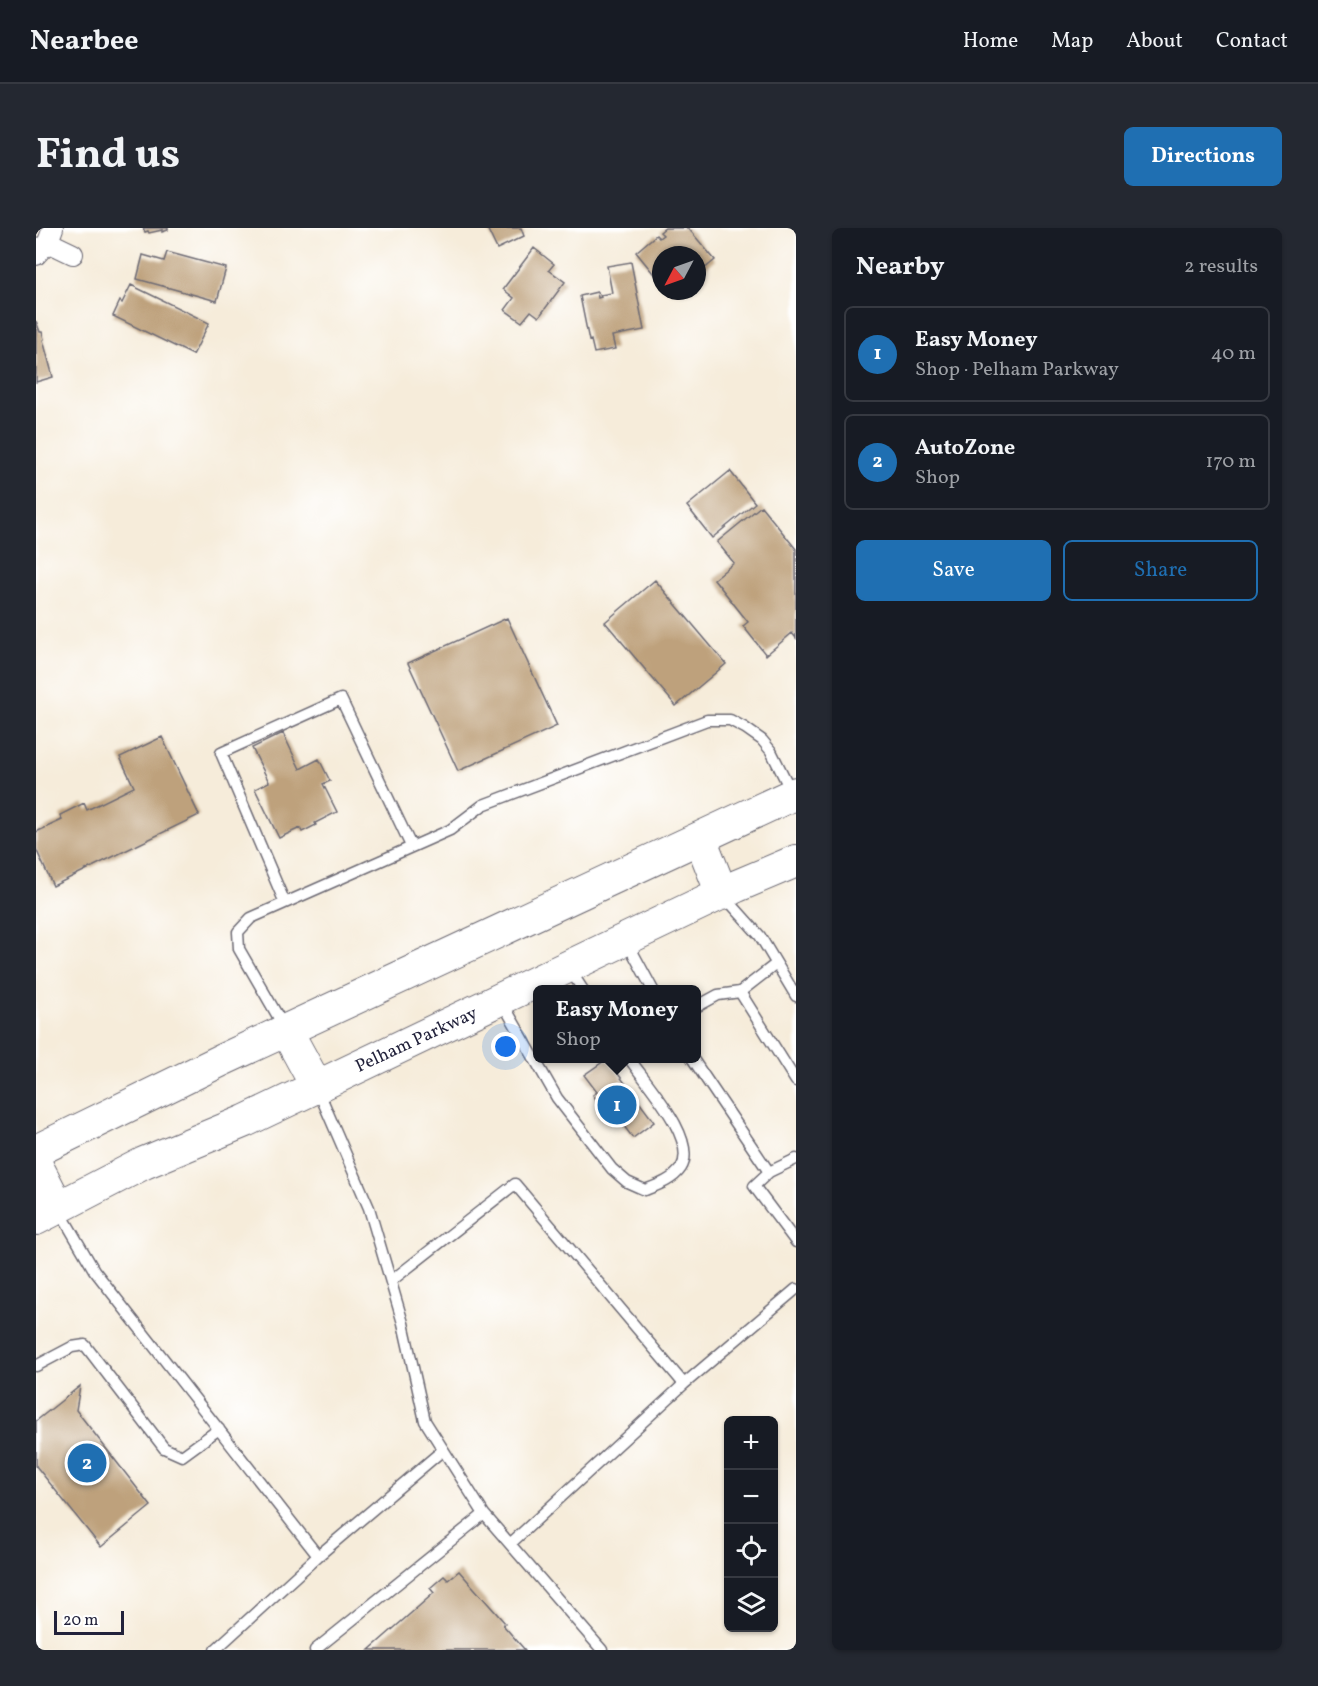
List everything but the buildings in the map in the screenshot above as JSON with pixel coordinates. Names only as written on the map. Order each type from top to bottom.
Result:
[{"type":"main road","points":[[36,1151],[286,1030],[700,838],[795,797]]},
{"type":"main road","points":[[700,838],[722,894]]},
{"type":"main road","name":"Pelham Parkway","points":[[550,985],[575,978],[626,939],[796,861]]},
{"type":"main road","name":"Pelham Parkway","points":[[47,1213],[144,1163],[246,1121],[501,999],[533,990]]},
{"type":"main road","points":[[286,1030],[317,1087]]},
{"type":"main road","points":[[36,1164],[47,1213]]},
{"type":"street","points":[[46,241],[73,254]]},
{"type":"lane","points":[[285,903],[221,753],[341,699],[411,846]]},
{"type":"lane","points":[[286,1030],[239,949],[238,932],[250,918],[450,830],[483,805],[707,720],[730,720],[762,741],[771,752],[795,797]]},
{"type":"lane","points":[[722,894],[760,936],[795,991]]},
{"type":"lane","points":[[626,939],[650,985]]},
{"type":"lane","points":[[701,1004],[718,995],[740,992],[776,964]]},
{"type":"lane","points":[[740,992],[796,1081]]},
{"type":"lane","points":[[501,999],[533,1056]]},
{"type":"lane","points":[[537,1063],[557,1098],[612,1169],[627,1182],[645,1190],[664,1182],[680,1170],[686,1157],[681,1135],[673,1120],[632,1063]]},
{"type":"lane","points":[[694,1064],[769,1172]]},
{"type":"lane","points":[[317,1087],[369,1208],[403,1323],[424,1421],[484,1514],[602,1650]]},
{"type":"lane","points":[[796,1159],[769,1172],[754,1186],[796,1242]]},
{"type":"lane","points":[[391,1281],[515,1184],[684,1384]]},
{"type":"lane","points":[[47,1213],[318,1556]]},
{"type":"lane","points":[[510,1544],[684,1384],[796,1289]]},
{"type":"lane","points":[[36,1366],[72,1347],[86,1345],[164,1448],[182,1456],[219,1429]]},
{"type":"lane","points":[[215,1650],[318,1556],[443,1450]]},
{"type":"lane","points":[[315,1650],[484,1514]]},
{"type":"place","name":"Easy Money","points":[[617,1105]]},
{"type":"place","name":"AutoZone","points":[[87,1463]]}]
